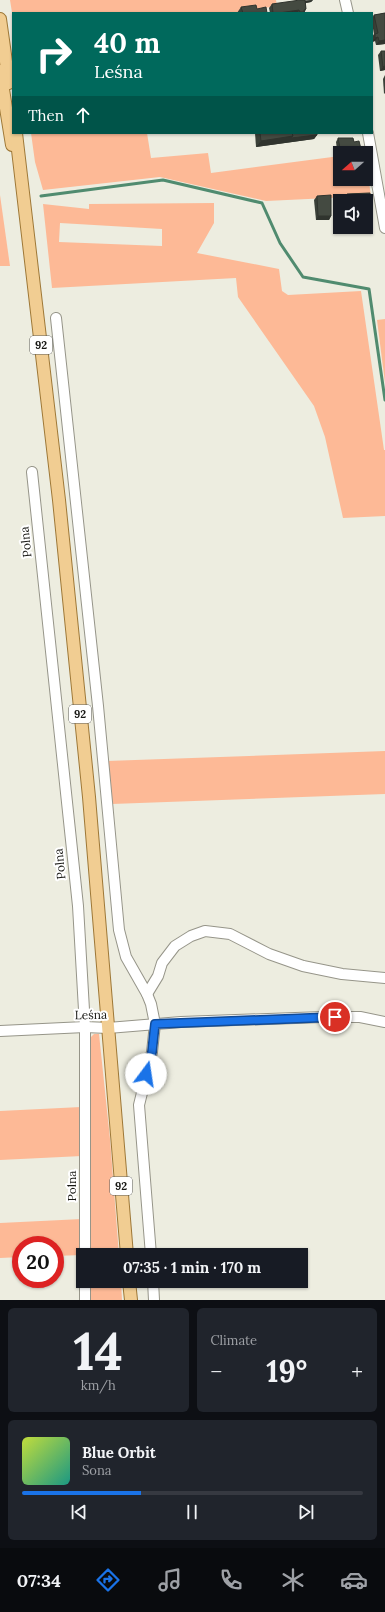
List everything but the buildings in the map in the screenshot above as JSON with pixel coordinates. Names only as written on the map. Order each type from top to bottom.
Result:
[{"type":"main road","points":[[0,19],[12,104]]},
{"type":"main road","name":"92","points":[[0,71],[8,127],[22,191]]},
{"type":"main road","name":"92","points":[[16,134],[59,507],[88,797],[126,1248]]},
{"type":"main road","points":[[130,1288],[131,1300]]},
{"type":"street","points":[[345,0],[348,12]]},
{"type":"street","points":[[368,134],[385,228]]},
{"type":"street","points":[[56,318],[98,706],[118,930],[126,957],[151,1004],[155,1024],[152,1052],[139,1105],[150,1248]]},
{"type":"street","name":"Polna","points":[[32,472],[78,906],[85,1027],[85,1248]]},
{"type":"street","points":[[147,994],[158,976],[162,963],[175,946],[192,936],[205,931],[230,934],[269,954],[303,966],[342,974],[385,978]]},
{"type":"street","name":"Leśna","points":[[0,1031],[85,1027],[108,1028],[181,1022],[323,1017],[360,1018],[385,1022]]},
{"type":"street","points":[[85,1288],[85,1300]]},
{"type":"street","points":[[153,1288],[154,1300]]},
{"type":"shaded area","points":[[10,0],[276,0],[277,6],[238,12],[12,13]]},
{"type":"shaded area","points":[[31,134],[147,134],[151,158],[208,153],[211,173],[333,157],[333,186],[370,186],[371,194],[333,194],[333,198],[266,201],[160,177],[43,190],[35,162]]},
{"type":"shaded area","points":[[0,195],[10,266],[0,266]]},
{"type":"shaded area","points":[[214,203],[214,223],[197,253],[279,269],[282,291],[288,295],[361,291],[385,450],[385,516],[343,518],[325,437],[314,406],[238,297],[236,278],[52,288],[43,204],[89,209],[89,204]],"holes":[[[60,223],[162,229],[162,246],[59,242]]]},
{"type":"shaded area","points":[[385,319],[385,383],[377,320]]},
{"type":"shaded area","points":[[385,751],[385,794],[112,804],[107,761]]},
{"type":"shaded area","points":[[94,1034],[99,1034],[110,1139],[118,1248],[89,1248],[89,1039]]},
{"type":"shaded area","points":[[81,1107],[82,1156],[0,1160],[0,1111]]},
{"type":"shaded area","points":[[82,1219],[82,1248],[76,1248],[76,1255],[64,1256],[64,1236],[12,1236],[12,1257],[0,1258],[0,1223]]},
{"type":"shaded area","points":[[89,1288],[121,1288],[122,1300],[89,1300]]},
{"type":"waterway","points":[[41,196],[163,180],[262,203],[280,243],[303,277],[369,289],[385,400]]},
{"type":"route","points":[[146,1074],[152,1052],[155,1024],[335,1017]]}]
